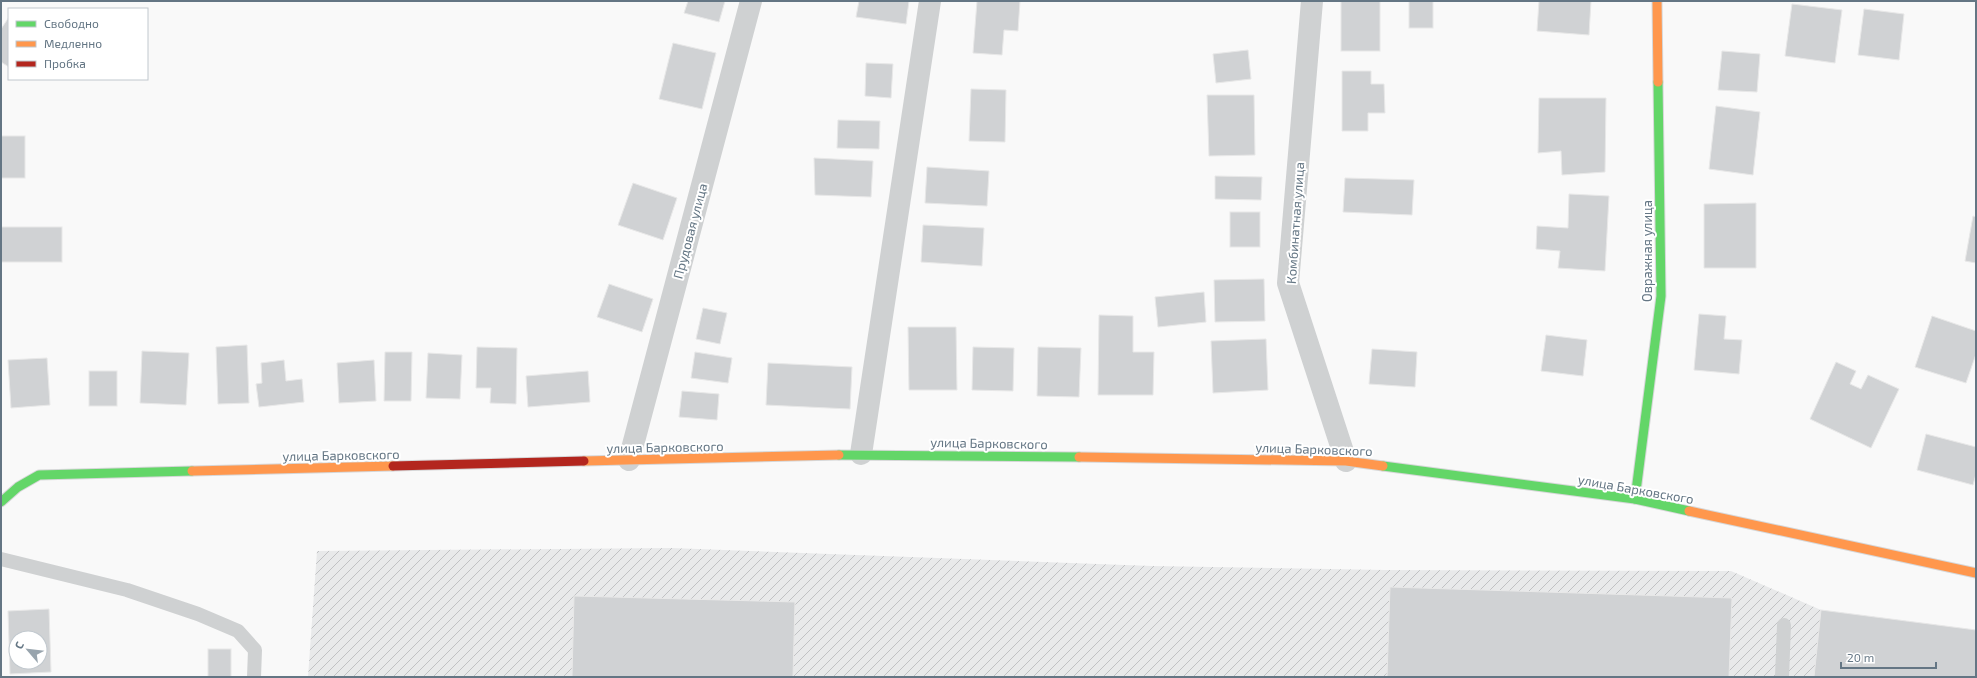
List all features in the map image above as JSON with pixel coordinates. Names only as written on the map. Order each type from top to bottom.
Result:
[{"type":"street","name":"Прудовая улица","points":[[629,460],[751,1]]},
{"type":"street","points":[[861,454],[930,1]]},
{"type":"street","name":"Комбинатная улица","points":[[1312,1],[1288,283],[1346,461]]},
{"type":"street","name":"Овражная улица","points":[[1635,499],[1661,296],[1657,1]]},
{"type":"street","name":"улица Барковского","points":[[1,502],[18,487],[39,476],[861,454],[1346,461],[1635,499],[1976,573]]},
{"type":"lane","points":[[1,559],[127,590],[198,614],[238,631],[255,650],[254,677]]},
{"type":"lane","points":[[1782,677],[1784,625]]},
{"type":"shaded area","points":[[671,548],[1152,566],[1385,570],[1731,571],[1821,610],[1976,630],[1976,677],[308,677],[317,551]]},
{"type":"building","points":[[688,1],[725,1],[719,22],[684,13]]},
{"type":"building","points":[[859,1],[909,1],[906,24],[856,17]]},
{"type":"building","points":[[977,1],[1020,1],[1018,31],[1004,30],[1002,55],[973,53]]},
{"type":"building","points":[[1341,1],[1380,1],[1380,51],[1341,51]]},
{"type":"building","points":[[1409,1],[1433,1],[1433,28],[1409,28]]},
{"type":"building","points":[[1539,1],[1591,1],[1589,35],[1537,31]]},
{"type":"building","points":[[1792,4],[1842,10],[1835,63],[1785,56]]},
{"type":"building","points":[[1864,9],[1904,14],[1899,60],[1858,55]]},
{"type":"building","points":[[8,18],[8,66],[1,62],[1,29]]},
{"type":"building","points":[[673,43],[716,53],[702,109],[659,99]]},
{"type":"building","points":[[1248,50],[1251,79],[1216,83],[1213,54]]},
{"type":"building","points":[[1722,51],[1760,54],[1757,92],[1718,90]]},
{"type":"building","points":[[866,63],[893,64],[891,98],[865,96]]},
{"type":"building","points":[[1342,71],[1371,71],[1371,84],[1384,84],[1385,113],[1368,113],[1368,131],[1342,131]]},
{"type":"building","points":[[971,89],[1006,90],[1005,142],[969,141]]},
{"type":"building","points":[[1207,95],[1254,95],[1255,155],[1209,156]]},
{"type":"building","points":[[1539,98],[1606,98],[1605,172],[1562,175],[1561,151],[1538,153]]},
{"type":"building","points":[[1716,106],[1760,112],[1753,175],[1709,169]]},
{"type":"building","points":[[838,120],[880,121],[879,149],[837,148]]},
{"type":"building","points":[[1,136],[25,136],[25,178],[1,178]]},
{"type":"building","points":[[814,158],[873,161],[871,197],[815,195]]},
{"type":"building","points":[[927,167],[989,171],[987,206],[925,203]]},
{"type":"building","points":[[1215,176],[1262,177],[1261,200],[1215,199]]},
{"type":"building","points":[[1345,178],[1414,180],[1412,215],[1343,212]]},
{"type":"building","points":[[633,183],[677,198],[663,240],[618,225]]},
{"type":"building","points":[[1569,194],[1609,196],[1605,271],[1558,268],[1560,251],[1536,249],[1537,226],[1568,228]]},
{"type":"building","points":[[1756,203],[1756,268],[1704,268],[1704,204]]},
{"type":"building","points":[[1230,212],[1260,212],[1260,247],[1230,247]]},
{"type":"building","points":[[1973,216],[1976,217],[1976,263],[1965,261]]},
{"type":"building","points":[[923,225],[984,228],[982,266],[921,262]]},
{"type":"building","points":[[1,227],[62,227],[62,262],[1,262]]},
{"type":"building","points":[[1264,279],[1265,321],[1215,322],[1214,280]]},
{"type":"building","points":[[609,284],[653,299],[642,332],[597,317]]},
{"type":"building","points":[[1204,292],[1206,322],[1158,327],[1155,297]]},
{"type":"building","points":[[703,308],[727,313],[720,344],[696,339]]},
{"type":"building","points":[[1699,314],[1726,316],[1724,339],[1742,340],[1739,374],[1694,370]]},
{"type":"building","points":[[1099,315],[1133,316],[1133,352],[1154,352],[1153,395],[1098,395]]},
{"type":"building","points":[[1932,316],[1976,331],[1976,354],[1966,383],[1915,367]]},
{"type":"building","points":[[908,327],[956,327],[957,390],[909,390]]},
{"type":"building","points":[[1546,335],[1587,340],[1583,376],[1541,371]]},
{"type":"building","points":[[1266,339],[1268,390],[1213,393],[1211,341]]},
{"type":"building","points":[[247,345],[249,403],[218,404],[216,347]]},
{"type":"building","points":[[477,347],[517,348],[516,404],[490,403],[491,388],[476,388]]},
{"type":"building","points":[[973,347],[1014,348],[1013,391],[972,390]]},
{"type":"building","points":[[1038,347],[1081,348],[1079,397],[1037,396]]},
{"type":"building","points":[[1372,349],[1417,352],[1415,387],[1369,384]]},
{"type":"building","points":[[142,351],[189,353],[186,405],[140,403]]},
{"type":"building","points":[[385,352],[412,352],[411,401],[384,401]]},
{"type":"building","points":[[695,352],[732,358],[728,383],[691,378]]},
{"type":"building","points":[[428,353],[462,355],[460,399],[426,398]]},
{"type":"building","points":[[47,358],[50,405],[11,408],[8,360]]},
{"type":"building","points":[[284,360],[286,381],[302,379],[304,402],[259,407],[256,384],[262,383],[261,363]]},
{"type":"building","points":[[374,360],[376,401],[339,403],[337,363]]},
{"type":"building","points":[[1836,362],[1856,371],[1850,384],[1861,389],[1868,375],[1899,389],[1871,448],[1810,419]]},
{"type":"building","points":[[768,363],[852,367],[850,409],[766,405]]},
{"type":"building","points":[[89,371],[117,371],[117,406],[89,406]]},
{"type":"building","points":[[588,371],[590,402],[528,407],[526,376]]},
{"type":"building","points":[[682,391],[719,394],[717,420],[679,417]]},
{"type":"building","points":[[1926,434],[1976,447],[1976,474],[1973,485],[1917,470]]},
{"type":"building","points":[[1390,587],[1732,598],[1729,677],[1387,677]]},
{"type":"building","points":[[574,596],[795,602],[793,677],[572,677]]},
{"type":"building","points":[[49,609],[51,672],[10,674],[10,670],[48,670],[48,630],[9,630],[8,611]]},
{"type":"building","points":[[1821,610],[1976,630],[1976,677],[1814,677]]},
{"type":"building","points":[[208,649],[231,649],[231,677],[208,677]]},
{"type":"traffic: fast","points":[[1635,499],[1661,296],[1658,82]]},
{"type":"traffic: fast","points":[[839,455],[1079,457]]},
{"type":"traffic: fast","points":[[1383,466],[1635,499],[1689,511]]},
{"type":"traffic: fast","points":[[1,502],[18,487],[39,475],[192,471]]},
{"type":"traffic: slow","points":[[1657,1],[1658,82]]},
{"type":"traffic: slow","points":[[584,461],[839,455]]},
{"type":"traffic: slow","points":[[1079,457],[1346,461],[1383,466]]},
{"type":"traffic: slow","points":[[192,471],[393,466]]},
{"type":"traffic: slow","points":[[1689,511],[1976,573]]},
{"type":"traffic: jam","points":[[393,466],[584,461]]}]
